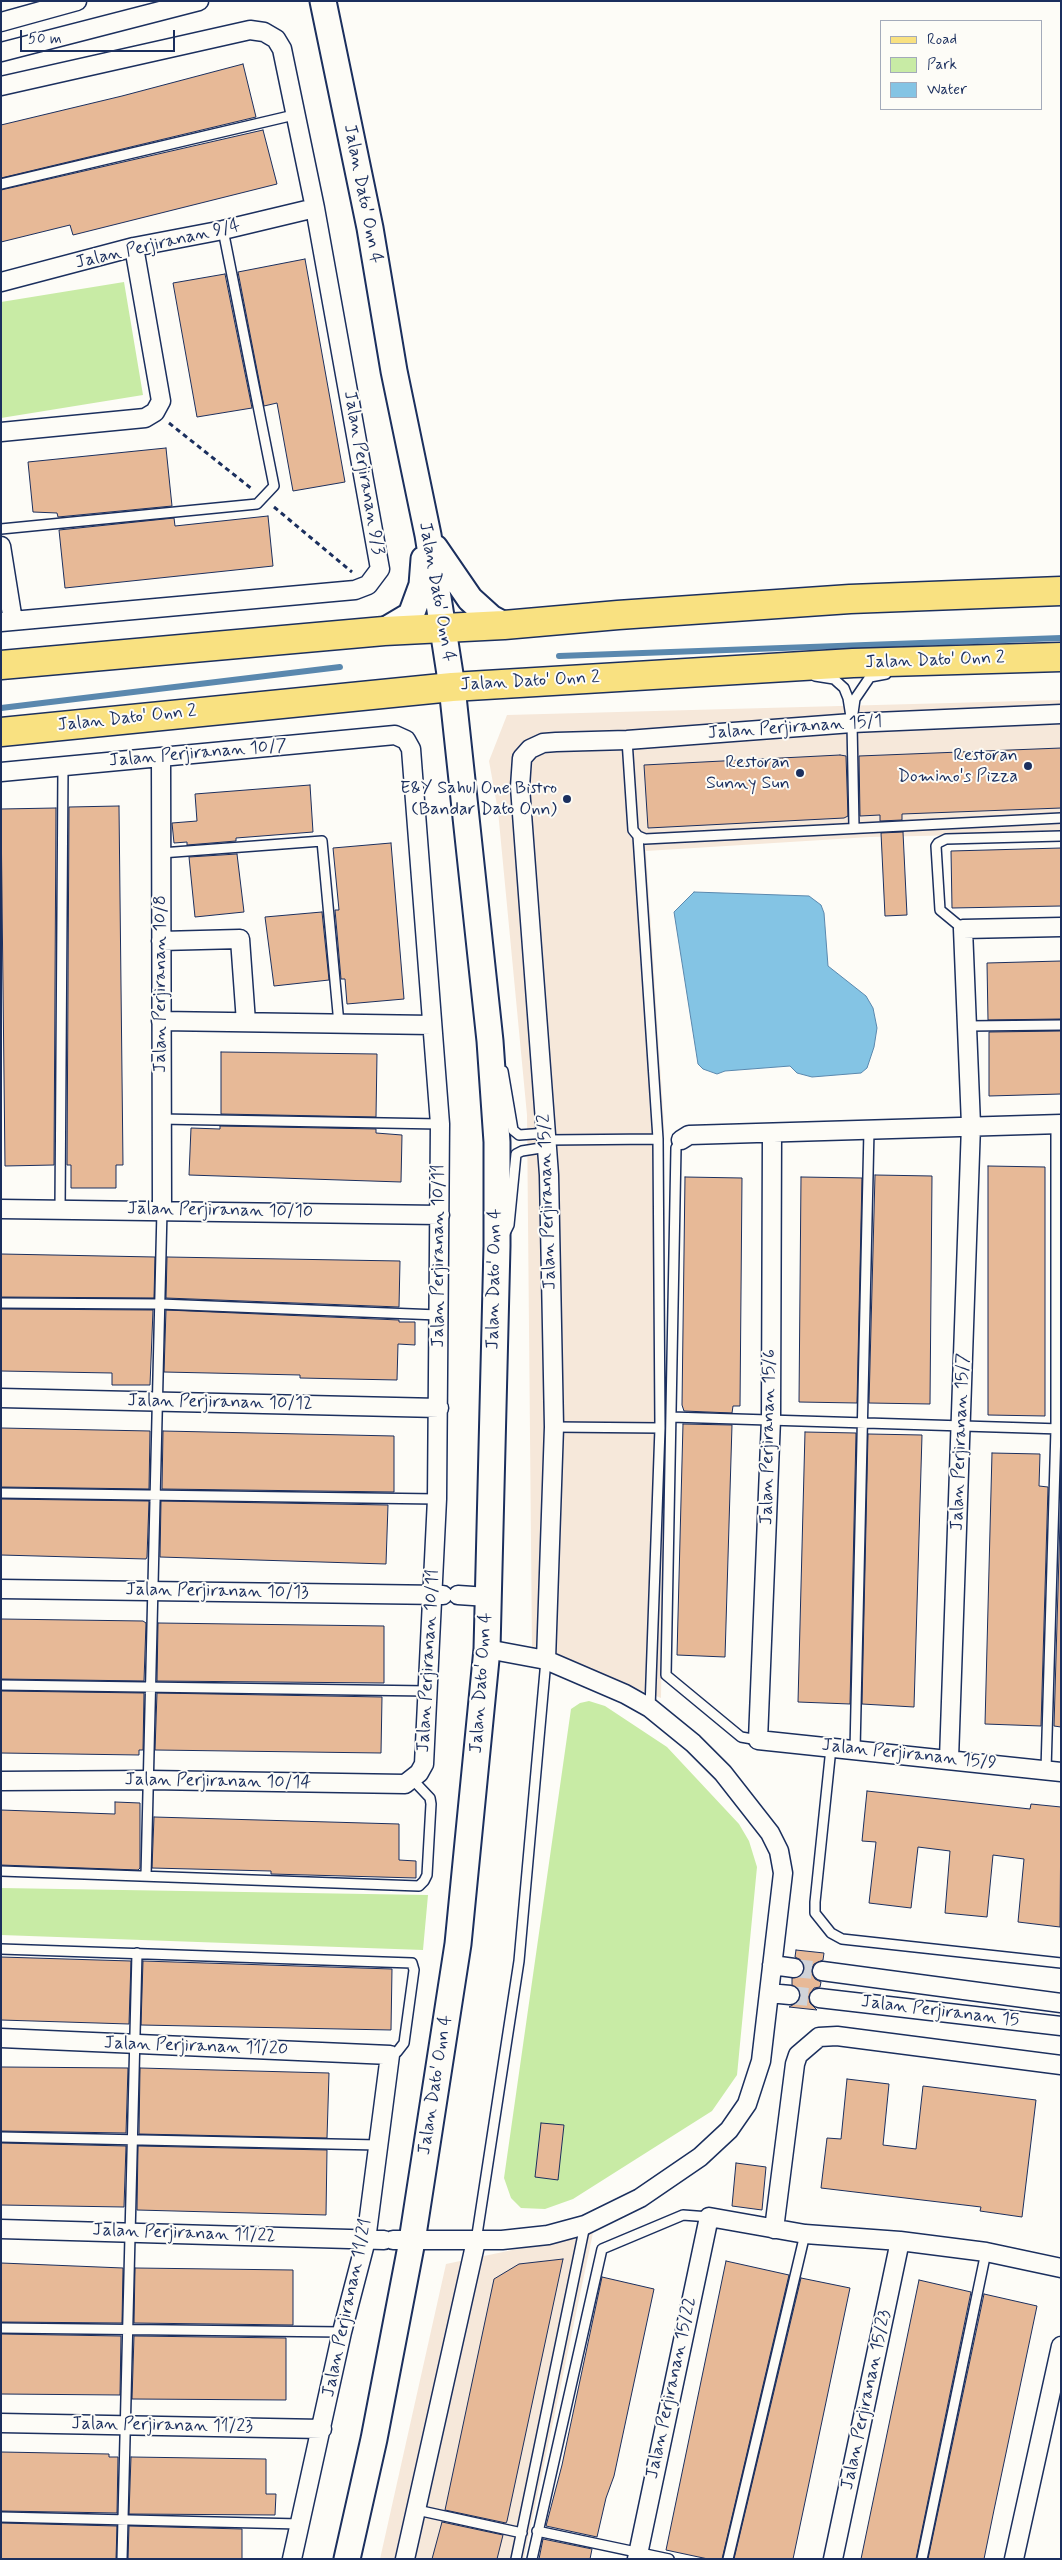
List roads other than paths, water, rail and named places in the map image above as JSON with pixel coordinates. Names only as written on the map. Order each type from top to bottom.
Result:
[{"type":"main road","name":"Jalan Dato' Onn 4","points":[[322,1],[370,228],[394,371],[428,535],[452,687],[490,1041],[497,1142],[497,1246],[487,1649],[458,1944],[396,2240],[374,2439],[347,2559]]},
{"type":"main road","points":[[428,535],[442,561],[466,595],[480,610],[504,625]]},
{"type":"main road","points":[[384,631],[411,615],[418,600],[422,585],[428,535]]},
{"type":"main road","points":[[1,665],[384,631],[504,625],[850,599],[1061,591]]},
{"type":"main road","name":"Jalan Dato' Onn 2","points":[[1,732],[452,687],[784,667],[914,666],[1061,657]]},
{"type":"street","points":[[1,22],[77,1]]},
{"type":"street","points":[[1,52],[199,1]]},
{"type":"street","name":"Jalan Perjiranan 9/3","points":[[1,86],[250,30],[264,32],[276,39],[282,49],[294,115],[315,208],[380,569],[368,585],[355,590],[7,621]]},
{"type":"street","name":"Jalan Perjiranan 9/4","points":[[1,282],[134,247],[223,230],[315,208]]},
{"type":"street","points":[[1,432],[145,418],[155,412],[161,401],[134,247]]},
{"type":"street","points":[[1,546],[7,621]]},
{"type":"street","name":"Jalan Perjiranan 15/1","points":[[530,749],[543,743],[556,742],[627,740],[852,723],[1061,714]]},
{"type":"street","name":"Jalan Perjiranan 10/11","points":[[395,735],[406,740],[411,748],[440,1124],[437,1499],[445,1595],[428,1691],[424,1764],[413,1780]]},
{"type":"street","name":"Jalan Perjiranan 10/7","points":[[1,772],[395,735]]},
{"type":"street","name":"Jalan Perjiranan 15/2","points":[[530,749],[522,758],[520,787],[546,1140],[554,1428],[546,1660]]},
{"type":"street","name":"Jalan Perjiranan 10/8","points":[[161,757],[160,1120],[162,1210]]},
{"type":"street","points":[[964,929],[1061,928]]},
{"type":"street","name":"Jalan Perjiranan 15/7","points":[[949,1759],[971,1126],[964,929]]},
{"type":"street","points":[[161,940],[240,939],[246,1022]]},
{"type":"street","points":[[161,1021],[432,1025]]},
{"type":"street","points":[[680,1140],[690,1135],[1059,1124]]},
{"type":"street","name":"Jalan Perjiranan 15/6","points":[[758,1740],[771,1420],[772,1133]]},
{"type":"street","name":"Jalan Perjiranan 10/10","points":[[1,1209],[440,1215]]},
{"type":"street","name":"Jalan Perjiranan 10/12","points":[[1,1398],[439,1408]]},
{"type":"street","name":"Jalan Perjiranan 10/13","points":[[1,1589],[488,1597]]},
{"type":"street","name":"Jalan Perjiranan 11/22","points":[[1,2229],[366,2240],[476,2241],[548,2235],[585,2225],[640,2198],[700,2157],[728,2130],[747,2104],[761,2062],[782,1882],[779,1851],[765,1827],[722,1773],[694,1743],[650,1708],[626,1694],[546,1660],[487,1649]]},
{"type":"street","name":"Jalan Perjiranan 15/9","points":[[758,1740],[1053,1771]]},
{"type":"street","name":"Jalan Perjiranan 10/14","points":[[1,1781],[149,1780],[405,1784],[413,1780]]},
{"type":"street","points":[[772,1965],[794,1968]]},
{"type":"street","name":"Jalan Perjiranan 15","points":[[822,1971],[1061,2003]]},
{"type":"street","points":[[769,1993],[790,1995]]},
{"type":"street","name":"Jalan Perjiranan 15","points":[[819,1998],[1061,2026]]},
{"type":"street","points":[[774,2229],[795,2064],[798,2055],[819,2037],[837,2036],[1061,2065]]},
{"type":"street","name":"Jalan Perjiranan 11/20","points":[[1,2038],[390,2055]]},
{"type":"street","name":"Jalan Perjiranan 11/21","points":[[292,2559],[342,2332],[366,2240],[390,2055]]},
{"type":"street","points":[[708,2217],[806,2234],[900,2241],[986,2252],[1061,2268]]},
{"type":"street","name":"Jalan Perjiranan 15/22","points":[[637,2556],[708,2217]]},
{"type":"street","points":[[405,2559],[418,2510],[476,2241]]},
{"type":"street","name":"Jalan Perjiranan 15/23","points":[[833,2559],[900,2241]]},
{"type":"street","points":[[1014,2559],[1061,2346]]},
{"type":"street","name":"Jalan Perjiranan 11/23","points":[[1,2424],[322,2429]]},
{"type":"lane","points":[[1,184],[294,115]]},
{"type":"lane","points":[[1,529],[257,504],[274,486],[223,230]]},
{"type":"lane","points":[[784,667],[802,674],[834,679],[844,688],[852,723]]},
{"type":"lane","points":[[854,827],[852,723],[855,699],[870,677],[896,674]]},
{"type":"lane","points":[[627,740],[633,830],[638,836],[645,839],[1061,818]]},
{"type":"lane","points":[[60,1210],[63,767]]},
{"type":"lane","points":[[638,836],[658,1139],[660,1428],[650,1708]]},
{"type":"lane","points":[[964,929],[940,910],[936,846],[938,842],[946,839],[1061,836]]},
{"type":"lane","points":[[161,853],[322,841],[338,1024]]},
{"type":"lane","points":[[968,1026],[1061,1025]]},
{"type":"lane","points":[[490,1041],[502,1063],[513,1130],[519,1135],[546,1140],[658,1139]]},
{"type":"lane","points":[[160,1120],[440,1124]]},
{"type":"lane","points":[[1053,1771],[1058,1429],[1059,1124]]},
{"type":"lane","points":[[855,1750],[869,1130]]},
{"type":"lane","points":[[497,1246],[509,1225],[516,1154],[546,1140]]},
{"type":"lane","points":[[680,1140],[676,1148],[666,1674],[741,1736],[758,1740]]},
{"type":"lane","points":[[146,1876],[162,1210]]},
{"type":"lane","points":[[1,1303],[160,1304],[438,1315]]},
{"type":"lane","points":[[672,1417],[1058,1429]]},
{"type":"lane","points":[[554,1428],[660,1428]]},
{"type":"lane","points":[[1,1493],[437,1499]]},
{"type":"lane","points":[[476,2241],[519,1961],[546,1660]]},
{"type":"lane","points":[[1,1685],[428,1691]]},
{"type":"lane","points":[[831,1748],[815,1902],[815,1913],[831,1934],[842,1940],[1061,1963]]},
{"type":"lane","points":[[1,1871],[419,1886],[427,1875],[431,1804],[430,1798],[413,1780]]},
{"type":"lane","points":[[1,1949],[412,1963],[414,1970],[404,2043],[397,2052],[390,2055]]},
{"type":"lane","points":[[122,2559],[137,1953]]},
{"type":"lane","points":[[1,2137],[378,2145]]},
{"type":"lane","points":[[532,2559],[602,2249],[683,2215],[708,2217]]},
{"type":"lane","points":[[516,2559],[585,2225]]},
{"type":"lane","points":[[728,2559],[806,2234]]},
{"type":"lane","points":[[922,2559],[986,2252]]},
{"type":"lane","points":[[1,2328],[342,2332]]},
{"type":"lane","points":[[418,2510],[522,2533]]},
{"type":"lane","points":[[1,2517],[300,2524]]},
{"type":"lane","points":[[537,2531],[637,2556],[669,2559]]},
{"type":"water","points":[[694,892],[809,896],[821,905],[824,913],[828,966],[866,996],[873,1008],[877,1028],[874,1047],[867,1068],[861,1073],[812,1077],[797,1073],[790,1066],[725,1071],[717,1074],[703,1069],[698,1064],[674,912]]},
{"type":"waterway","points":[[559,656],[1061,638]]},
{"type":"waterway","points":[[1,708],[340,667]]},
{"type":"tunnel","points":[[794,1968],[822,1971]]},
{"type":"tunnel","points":[[790,1995],[819,1998]]},
{"type":"place","name":"Restoran Domino's Pizza","points":[[1028,766]]},
{"type":"place","name":"Restoran Sunny Sun","points":[[800,773]]},
{"type":"place","name":"E&Y Sahul One Bistro (Bandar Dato Onn)","points":[[567,799]]}]
